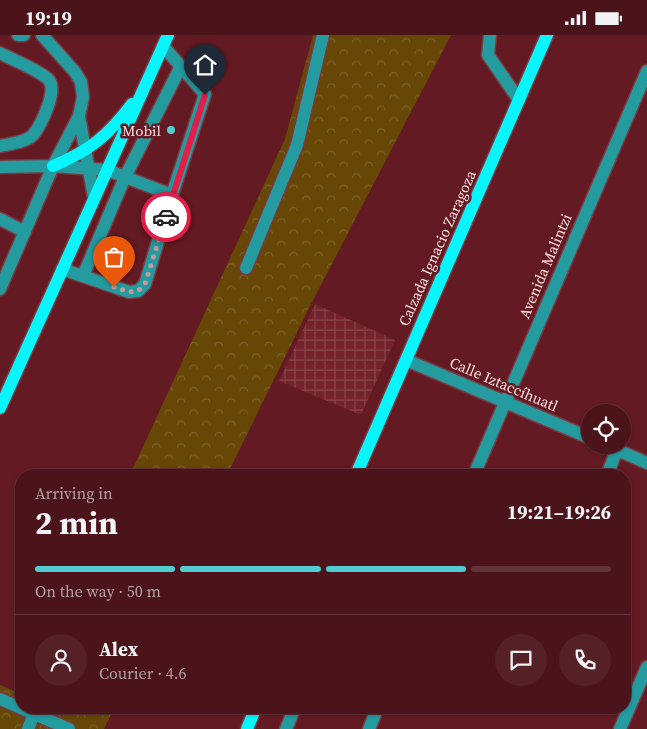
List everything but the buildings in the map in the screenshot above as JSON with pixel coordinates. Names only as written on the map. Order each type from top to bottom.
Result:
[{"type":"main road","name":"Calzada Ignacio Zaragoza","points":[[359,469],[547,35]]},
{"type":"main road","points":[[0,408],[166,41]]},
{"type":"main road","points":[[53,166],[85,152],[118,120],[144,88]]},
{"type":"main road","points":[[247,729],[253,714]]},
{"type":"street","points":[[18,35],[24,35]]},
{"type":"street","points":[[2,282],[53,166],[78,116],[83,97],[81,82],[68,61],[42,35]]},
{"type":"street","points":[[246,268],[297,145],[323,35]]},
{"type":"street","points":[[490,35],[488,55],[519,100]]},
{"type":"street","points":[[62,269],[129,292],[138,291],[145,284],[205,95],[181,66],[166,41]]},
{"type":"street","points":[[0,53],[48,79],[52,87],[52,95],[32,135],[26,139],[0,146]]},
{"type":"street","points":[[83,276],[125,177],[181,66]]},
{"type":"street","name":"Avenida Malintzi","points":[[476,469],[647,71]]},
{"type":"street","points":[[78,116],[94,199]]},
{"type":"street","points":[[0,167],[53,166],[107,170],[172,195]]},
{"type":"street","points":[[0,219],[25,232]]},
{"type":"street","name":"Calle Iztaccíhuatl","points":[[406,360],[581,434]]},
{"type":"street","points":[[608,469],[611,454]]},
{"type":"street","points":[[627,454],[647,463]]},
{"type":"street","points":[[631,704],[647,667]]},
{"type":"street","points":[[1,702],[15,707]]},
{"type":"street","points":[[28,729],[34,714],[69,729]]},
{"type":"street","points":[[286,729],[292,714]]},
{"type":"street","points":[[369,729],[375,714]]},
{"type":"street","points":[[620,729],[627,714]]},
{"type":"shaded area","points":[[315,304],[395,340],[361,415],[279,381]]},
{"type":"green space","points":[[313,35],[451,35],[310,306],[230,469],[133,469],[285,139]]},
{"type":"green space","points":[[0,685],[15,691],[15,714],[111,714],[104,729],[0,729]]},
{"type":"way so far","points":[[114,287],[129,292],[138,291],[145,284],[166,217]]},
{"type":"place","name":"Mobil","points":[[171,130]]},
{"type":"route","points":[[166,217],[205,95]]}]
